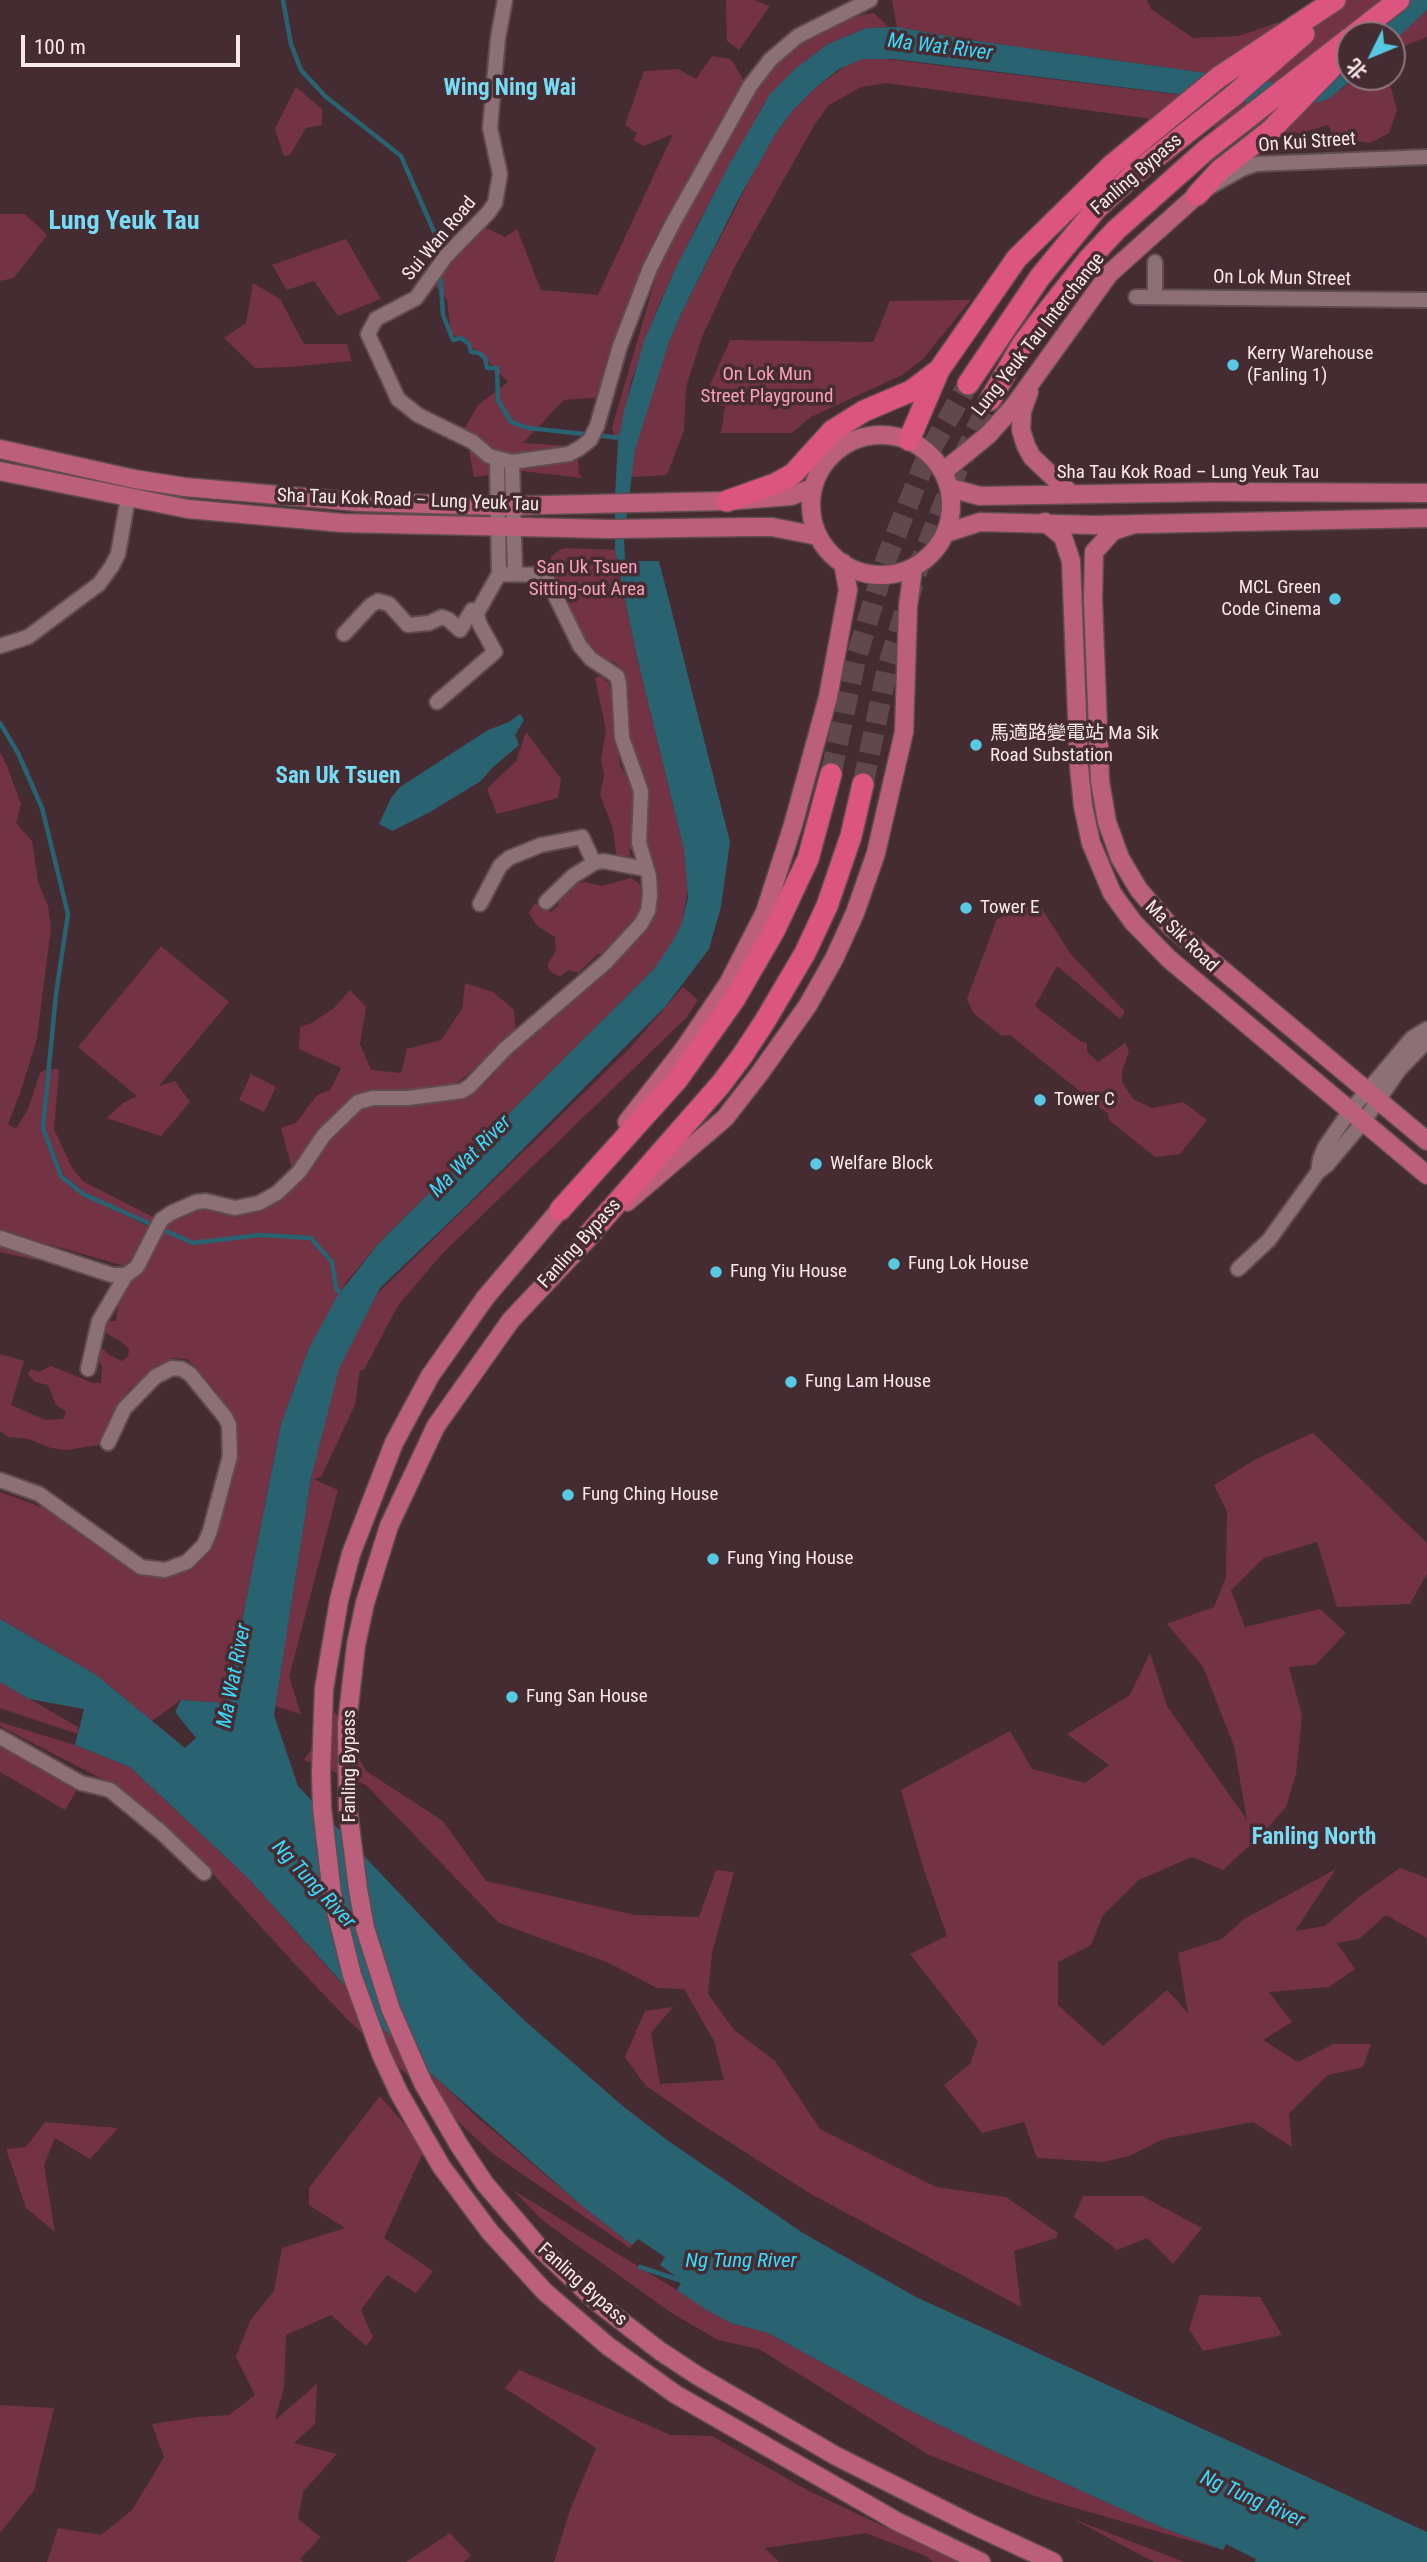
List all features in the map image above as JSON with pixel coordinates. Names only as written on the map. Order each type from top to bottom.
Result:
[{"type":"highway","points":[[909,440],[939,370],[1017,258],[1112,164],[1219,77],[1335,0]]},
{"type":"highway","name":"Fanling Bypass","points":[[968,384],[1034,285],[1096,209],[1133,174],[1233,96],[1343,0]]},
{"type":"highway","points":[[1377,21],[1395,3]]},
{"type":"highway","name":"Fanling Bypass","points":[[1372,21],[1395,3]]},
{"type":"highway","name":"Fanling Bypass","points":[[990,400],[1023,345],[1087,260],[1143,204],[1206,150],[1336,48]]},
{"type":"highway","points":[[1197,195],[1220,170],[1270,131],[1336,63]]},
{"type":"highway","points":[[727,501],[775,484],[793,474],[832,430],[864,411],[911,391],[939,370]]},
{"type":"highway","name":"Fanling Bypass","points":[[560,1210],[677,1080],[734,1000],[774,931],[808,859],[831,774]]},
{"type":"highway","name":"Fanling Bypass","points":[[586,1238],[721,1084],[765,1021],[805,953],[827,906],[851,836],[863,783]]},
{"type":"main road","name":"Lung Yeuk Tau Interchange","points":[[947,480],[1033,380],[1110,274],[1197,195]]},
{"type":"main road","points":[[1033,380],[1022,411],[1021,429],[1026,446],[1032,457],[1071,495]]},
{"type":"main road","points":[[873,434],[898,436],[909,440],[929,453],[947,480],[952,511],[946,533],[935,550],[913,568],[877,575],[865,573],[843,563],[828,551],[818,536],[811,512],[813,488],[822,466],[839,448],[850,441],[873,434]]},
{"type":"main road","name":"Sha Tau Kok Road – Lung Yeuk Tau","points":[[0,449],[134,479],[185,487],[359,502],[505,506],[727,501],[791,496],[813,488]]},
{"type":"main road","name":"Sha Tau Kok Road – Lung Yeuk Tau","points":[[0,471],[188,509],[343,523],[609,529],[762,527],[818,536]]},
{"type":"main road","name":"Sha Tau Kok Road – Lung Yeuk Tau","points":[[947,480],[980,496],[1427,493]]},
{"type":"main road","points":[[946,533],[980,522],[1135,524],[1427,518]]},
{"type":"main road","name":"Ma Sik Road","points":[[1045,522],[1063,537],[1070,562],[1083,806],[1091,843],[1112,893],[1133,922],[1168,959],[1427,1175]]},
{"type":"main road","name":"Ma Sik Road","points":[[1135,524],[1113,531],[1094,552],[1093,600],[1100,781],[1107,822],[1124,866],[1139,890],[1171,927],[1427,1141]]},
{"type":"main road","points":[[560,1210],[698,1029],[728,984],[765,912],[793,825],[828,698],[848,590],[843,563]]},
{"type":"main road","points":[[586,1238],[724,1118],[788,1036],[834,960],[855,913],[876,853],[904,732],[908,607],[913,568]]},
{"type":"main road","name":"Fanling Bypass","points":[[560,1210],[471,1317],[430,1376],[379,1477],[351,1554],[330,1646],[321,1727],[322,1808],[332,1894],[352,1975],[367,2021],[398,2092],[441,2166],[490,2232],[545,2292],[608,2346],[675,2394],[898,2522],[981,2562]]},
{"type":"main road","name":"Fanling Bypass","points":[[586,1238],[511,1320],[436,1426],[389,1526],[365,1603],[351,1683],[346,1759],[352,1853],[365,1928],[391,2010],[428,2093],[479,2174],[515,2220],[569,2277],[626,2326],[698,2376],[836,2456],[971,2525],[1053,2562]]},
{"type":"street","name":"Sui Wan Road","points":[[505,0],[498,38],[490,128],[500,174],[495,203],[446,256],[416,298],[376,319],[368,334],[398,399],[418,415],[473,442],[489,456],[512,462],[569,454],[590,440],[597,426],[620,346],[650,268],[750,86],[770,60],[789,42],[816,25],[870,0]]},
{"type":"street","name":"On Kui Street","points":[[1197,195],[1256,164],[1427,157]]},
{"type":"street","points":[[1155,262],[1155,297]]},
{"type":"street","name":"On Lok Mun Street","points":[[1136,297],[1426,299]]},
{"type":"street","points":[[497,459],[515,574]]},
{"type":"street","points":[[505,506],[512,462]]},
{"type":"street","points":[[0,646],[28,637],[99,584],[118,554],[128,498]]},
{"type":"street","points":[[437,702],[495,652],[479,623],[477,613],[499,574],[506,528]]},
{"type":"street","points":[[88,1369],[99,1321],[159,1222],[195,1202],[206,1200],[235,1208],[259,1203],[277,1193],[299,1172],[324,1135],[358,1102],[373,1098],[408,1098],[462,1091],[470,1086],[505,1049],[628,940],[648,911],[650,895],[639,843],[642,791],[622,738],[617,676],[591,659],[580,646],[545,575],[499,574]]},
{"type":"street","points":[[344,634],[378,601],[388,604],[408,625],[429,623],[442,617],[460,630],[472,610],[477,613]]},
{"type":"street","points":[[480,904],[500,866],[509,858],[541,845],[582,837],[594,863]]},
{"type":"street","points":[[546,902],[573,876],[594,863],[603,861],[646,869]]},
{"type":"street","points":[[1238,1269],[1269,1240],[1318,1172],[1327,1165],[1357,1116],[1412,1038],[1427,1029]]},
{"type":"street","points":[[1373,1095],[1427,1041]]},
{"type":"street","points":[[0,1238],[112,1275],[131,1271]]},
{"type":"street","points":[[0,1480],[39,1494],[142,1567],[165,1570],[187,1562],[204,1545],[210,1531],[230,1456],[229,1425],[225,1417],[190,1374],[182,1369],[172,1368],[155,1377],[124,1409],[108,1443]]},
{"type":"street","points":[[0,1737],[81,1783],[110,1790],[161,1832],[204,1873]]},
{"type":"green space","points":[[726,0],[754,0],[770,6],[739,50],[727,41]]},
{"type":"green space","points":[[892,0],[1147,0],[1151,9],[1193,38],[1239,36],[1276,23],[1334,11],[1339,0],[1392,0],[1365,21],[1336,21],[1336,44],[1285,84],[970,40],[897,27]]},
{"type":"green space","points":[[1427,10],[1427,37],[1406,45],[1406,30]]},
{"type":"green space","points":[[874,13],[888,27],[867,28],[828,44],[796,68],[765,102],[698,223],[658,306],[631,382],[618,443],[612,428],[657,273],[727,135],[650,272],[602,397],[564,400],[523,443],[568,446],[584,434],[577,448],[579,474],[583,478],[521,471],[474,477],[465,428],[478,405],[508,382],[480,353],[451,333],[447,300],[432,282],[478,224],[505,237],[517,229],[541,290],[598,295],[673,134],[644,146],[633,140],[637,133],[625,125],[644,71],[678,69],[696,79],[712,56],[731,59],[750,91],[768,68],[831,20]]},
{"type":"green space","points":[[878,58],[1246,103],[1336,90],[1392,91],[1397,110],[1389,133],[1370,143],[1335,138],[1328,125],[1301,133],[1248,132],[886,83],[861,87],[829,105],[815,124],[735,266],[702,337],[686,387],[684,430],[667,475],[631,477],[643,419],[669,342],[765,150],[792,111],[815,88],[848,64],[862,59]]},
{"type":"green space","points":[[296,87],[322,109],[322,125],[306,128],[290,155],[284,156],[275,129]]},
{"type":"green space","points":[[0,214],[25,214],[47,235],[14,278],[0,281]]},
{"type":"green space","points":[[346,239],[381,299],[338,316],[314,281],[287,290],[272,265]]},
{"type":"green space","points":[[253,283],[280,299],[304,344],[347,344],[352,361],[255,368],[224,338],[246,323]]},
{"type":"green space","name":"On Lok Mun Street Playground","points":[[971,300],[922,360],[902,375],[811,417],[792,433],[721,433],[725,406],[706,404],[710,385],[730,340],[873,342],[890,301]]},
{"type":"green space","name":"San Uk Tsuen Sitting-out Area","points":[[559,550],[615,550],[637,657],[684,850],[688,888],[682,923],[670,947],[654,969],[379,1243],[347,1281],[309,1348],[281,1424],[226,1703],[181,1700],[152,1721],[95,1674],[0,1619],[0,1492],[47,1509],[137,1572],[150,1576],[179,1573],[192,1567],[235,1462],[237,1439],[233,1422],[219,1395],[200,1372],[187,1359],[173,1358],[128,1390],[117,1412],[113,1445],[105,1450],[99,1445],[66,1450],[51,1448],[29,1439],[8,1437],[0,1431],[0,1354],[24,1361],[11,1405],[46,1420],[63,1419],[66,1412],[56,1405],[48,1385],[35,1382],[28,1374],[31,1369],[39,1372],[51,1366],[93,1383],[101,1383],[102,1367],[95,1348],[101,1347],[109,1355],[122,1361],[128,1357],[129,1349],[106,1333],[104,1328],[108,1321],[116,1321],[119,1294],[141,1272],[165,1224],[192,1211],[214,1206],[238,1218],[239,1205],[269,1197],[294,1176],[281,1128],[296,1123],[317,1095],[330,1090],[341,1068],[299,1049],[300,1027],[312,1023],[334,1008],[350,990],[366,1007],[360,1044],[371,1070],[401,1073],[407,1049],[441,1040],[462,1009],[465,983],[493,992],[514,1010],[516,1033],[457,1083],[447,1098],[470,1095],[491,1078],[516,1044],[607,954],[598,954],[578,973],[569,970],[560,976],[552,973],[547,966],[556,950],[555,937],[537,926],[529,913],[535,903],[551,912],[558,906],[560,896],[577,883],[602,886],[631,878],[639,883],[643,893],[649,895],[637,852],[629,849],[632,862],[617,861],[613,829],[600,795],[604,775],[601,759],[606,730],[595,678],[600,676],[609,683],[614,702],[620,765],[636,794],[649,787],[629,740],[628,688],[623,670],[614,662],[597,655],[585,641],[551,571],[551,557]]},
{"type":"green space","points":[[526,732],[561,779],[558,798],[497,814],[487,789],[516,761]]},
{"type":"green space","points":[[0,752],[21,804],[16,823],[32,841],[38,882],[48,906],[51,928],[37,1038],[8,1124],[16,1129],[28,1109],[40,1073],[46,1069],[42,1128],[61,1176],[83,1194],[149,1227],[130,1265],[124,1266],[48,1244],[36,1260],[0,1252]]},
{"type":"green space","points":[[1037,901],[1070,953],[1125,1012],[1120,1019],[1057,966],[1035,1006],[1080,1041],[1087,1043],[1087,1052],[1098,1062],[1125,1043],[1129,1051],[1122,1071],[1122,1082],[1133,1099],[1152,1108],[1183,1102],[1207,1120],[1180,1154],[1155,1157],[1109,1120],[1108,1114],[1010,1035],[1002,1036],[973,1013],[967,999],[997,919]]},
{"type":"green space","points":[[161,946],[229,1002],[159,1086],[175,1081],[190,1102],[161,1136],[107,1118],[123,1103],[137,1096],[78,1047]]},
{"type":"green space","points":[[683,987],[698,1000],[687,1017],[442,1254],[397,1307],[364,1370],[360,1370],[355,1405],[321,1477],[313,1479],[338,1490],[289,1677],[301,1714],[275,1706],[311,1478],[336,1369],[378,1293],[629,1049]]},
{"type":"green space","points":[[50,1069],[59,1069],[54,1129],[72,1168],[84,1182],[155,1218],[150,1224],[84,1192],[63,1174],[44,1127]]},
{"type":"green space","points":[[251,1074],[276,1087],[264,1112],[239,1100]]},
{"type":"green space","points":[[1313,1433],[1427,1543],[1427,1574],[1410,1604],[1337,1607],[1317,1542],[1264,1558],[1231,1590],[1245,1627],[1320,1609],[1346,1633],[1315,1665],[1289,1667],[1302,1716],[1296,1774],[1286,1807],[1265,1831],[1223,1870],[1192,1857],[1139,1880],[1103,1915],[1091,1945],[1058,1962],[1058,2005],[1103,2046],[1167,1990],[1188,2013],[1178,1953],[1222,1939],[1244,1919],[1336,1869],[1295,1931],[1325,1926],[1359,1897],[1400,1868],[1427,1878],[1427,1938],[1386,1915],[1359,1939],[1337,1943],[1355,1969],[1329,1987],[1269,1992],[1292,2022],[1263,2040],[1298,2062],[1333,2044],[1371,2044],[1363,2067],[1328,2075],[1289,2114],[1292,2147],[1253,2122],[1164,2139],[1129,2156],[1103,2162],[1037,2158],[1024,2122],[982,2133],[944,2085],[970,2064],[978,2041],[910,1954],[947,1936],[923,1867],[901,1790],[1010,1731],[1032,1769],[1085,1783],[1109,1765],[1067,1734],[1130,1695],[1150,1653],[1167,1706],[1247,1820],[1234,1746],[1203,1667],[1167,1624],[1214,1607],[1226,1577],[1227,1511],[1214,1485],[1258,1458]]},
{"type":"green space","points":[[0,1682],[78,1727],[78,1734],[0,1708]]},
{"type":"green space","points":[[335,1712],[366,1771],[443,1821],[486,1881],[635,1915],[699,1917],[716,1870],[734,1872],[712,1953],[708,1994],[734,2030],[775,2061],[820,2129],[936,2187],[1006,2197],[1058,2233],[1056,2238],[1014,2251],[1021,2307],[811,2194],[645,2085],[625,2057],[645,2011],[673,2007],[651,2033],[660,2084],[724,2080],[714,2041],[684,1989],[657,1988],[609,1963],[499,1923],[366,1785],[304,1760]]},
{"type":"green space","points":[[0,1722],[75,1745],[130,1767],[249,1879],[371,2016],[476,2116],[632,2245],[630,2248],[493,2154],[347,2019],[194,1853],[139,1806],[110,1783],[0,1726]]},
{"type":"green space","points":[[0,1744],[63,1782],[78,1788],[65,1810],[0,1772]]},
{"type":"green space","points":[[380,2096],[425,2148],[384,2238],[433,2271],[416,2293],[387,2275],[361,2310],[373,2338],[366,2346],[331,2315],[286,2335],[284,2387],[275,2420],[317,2384],[315,2424],[294,2443],[337,2454],[303,2492],[298,2519],[321,2537],[300,2559],[303,2562],[47,2562],[58,2528],[101,2535],[132,2510],[164,2457],[152,2424],[229,2415],[255,2395],[236,2357],[250,2321],[274,2291],[282,2248],[345,2228],[309,2205],[309,2188]]},
{"type":"green space","points":[[45,2122],[118,2128],[90,2159],[55,2138],[44,2165],[55,2232],[26,2208],[6,2149],[26,2147]]},
{"type":"green space","points":[[513,2190],[731,2323],[768,2333],[907,2409],[985,2447],[1163,2528],[1223,2550],[1040,2498],[929,2455],[759,2349],[718,2340],[670,2312],[542,2220]]},
{"type":"green space","points":[[1083,2196],[1142,2196],[1202,2228],[1173,2264],[1147,2238],[1117,2250],[1074,2217]]},
{"type":"green space","points":[[1200,2295],[1260,2297],[1282,2335],[1203,2351],[1189,2329]]},
{"type":"green space","points":[[519,2370],[671,2435],[712,2436],[809,2491],[959,2562],[932,2562],[928,2557],[866,2533],[765,2548],[779,2562],[554,2562],[570,2510],[596,2448],[505,2388]]},
{"type":"green space","points":[[0,2405],[54,2408],[34,2490],[0,2533]]},
{"type":"green space","points":[[1073,2519],[1184,2562],[1154,2562]]},
{"type":"green space","points":[[450,2533],[471,2555],[464,2562],[406,2562]]},
{"type":"water","points":[[1403,0],[1427,0],[1427,10],[1406,30],[1406,21],[1381,21]]},
{"type":"water","points":[[897,27],[970,40],[1285,84],[1336,62],[1336,91],[1338,91],[1330,98],[1306,105],[1258,104],[894,59],[862,59],[839,69],[815,88],[792,111],[775,135],[738,200],[669,342],[635,450],[624,538],[625,561],[659,561],[730,842],[721,907],[709,949],[666,1006],[380,1288],[339,1369],[311,1478],[274,1715],[298,1786],[469,1967],[525,2021],[624,2107],[667,2140],[803,2233],[916,2297],[1427,2532],[1427,2562],[1255,2562],[1256,2559],[1226,2544],[1223,2550],[1163,2528],[985,2447],[907,2409],[768,2333],[731,2323],[705,2309],[677,2290],[682,2281],[660,2265],[665,2257],[638,2239],[632,2245],[581,2205],[397,2044],[249,1879],[130,1767],[75,1745],[84,1709],[29,1699],[0,1682],[0,1619],[95,1674],[185,1748],[196,1738],[175,1712],[181,1700],[226,1703],[281,1424],[309,1348],[338,1295],[379,1243],[654,969],[674,939],[682,923],[688,897],[684,850],[637,657],[615,550],[618,443],[624,411],[644,341],[676,267],[729,165],[770,94],[796,68],[828,44],[867,28]]},
{"type":"water","points":[[520,714],[524,720],[515,735],[519,745],[481,781],[392,831],[379,824],[391,798],[400,787],[488,730],[509,722]]},
{"type":"waterway","points":[[283,0],[291,44],[301,70],[325,96],[401,156],[439,243],[440,257]]},
{"type":"waterway","points":[[440,273],[443,315],[453,340],[461,338],[469,344],[471,352],[479,353],[485,358],[487,368],[497,368],[498,400],[511,422],[528,428],[622,438]]},
{"type":"waterway","points":[[0,723],[18,753],[42,808],[68,914],[56,994],[43,1128],[61,1176],[83,1194],[193,1243],[260,1235],[311,1238],[332,1262],[336,1288],[342,1295]]},
{"type":"waterway","name":"Ng Tung River","points":[[640,2267],[682,2281],[685,2278]]},
{"type":"tunnel","points":[[831,774],[855,662],[887,557],[928,454],[968,384]]},
{"type":"tunnel","points":[[863,784],[887,670],[918,568],[958,468],[990,400]]},
{"type":"place","name":"Kerry Warehouse (Fanling 1)","points":[[1233,365]]},
{"type":"place","name":"MCL Green Code Cinema","points":[[1335,599]]},
{"type":"place","name":"馬適路變電站 Ma Sik Road Substation","points":[[976,745]]},
{"type":"place","name":"Tower E","points":[[966,908]]},
{"type":"place","name":"Tower C","points":[[1040,1100]]},
{"type":"place","name":"Welfare Block","points":[[816,1164]]},
{"type":"place","name":"Fung Lok House","points":[[894,1264]]},
{"type":"place","name":"Fung Yiu House","points":[[716,1272]]},
{"type":"place","name":"Fung Lam House","points":[[791,1382]]},
{"type":"place","name":"Fung Ching House","points":[[568,1495]]},
{"type":"place","name":"Fung Ying House","points":[[713,1559]]},
{"type":"place","name":"Fung San House","points":[[512,1697]]},
{"type":"district","name":"Wing Ning Wai","points":[[510,89]]},
{"type":"district","name":"Lung Yeuk Tau","points":[[124,222]]},
{"type":"district","name":"San Uk Tsuen","points":[[338,777]]},
{"type":"district","name":"Fanling North","points":[[1314,1838]]},
{"type":"water label","name":"Ma Wat River","points":[[940,48]]},
{"type":"water label","name":"Ma Wat River","points":[[471,1157]]},
{"type":"water label","name":"Ma Wat River","points":[[235,1676]]}]
